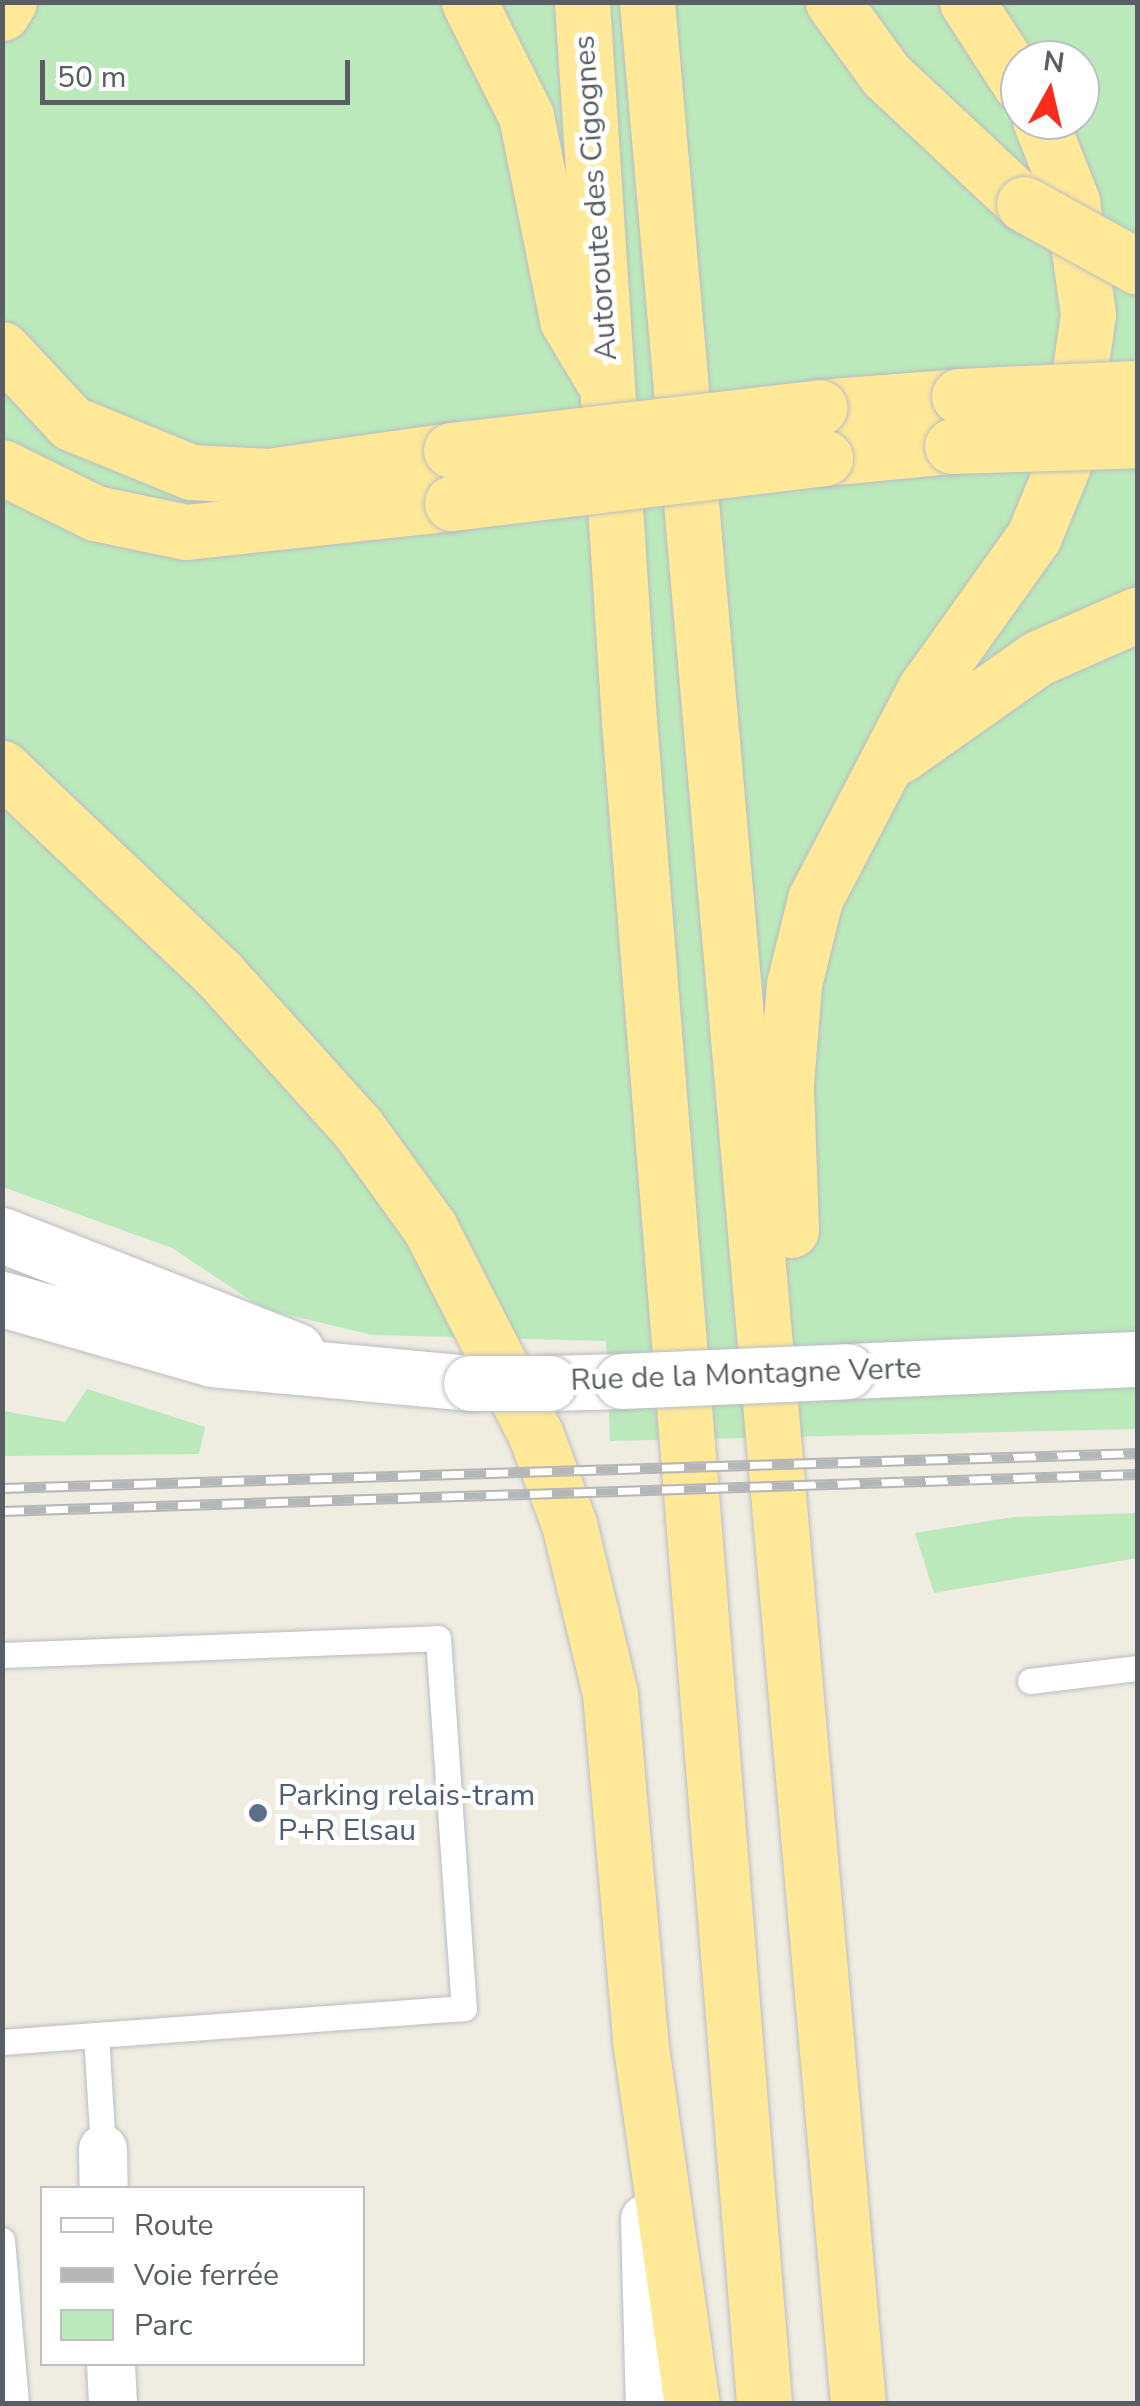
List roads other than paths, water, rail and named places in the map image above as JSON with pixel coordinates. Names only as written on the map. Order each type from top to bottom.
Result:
[{"type":"highway","points":[[2,12],[9,2]]},
{"type":"highway","points":[[469,2],[526,116],[567,320],[610,394]]},
{"type":"highway","name":"Autoroute des Cigognes","points":[[582,2],[764,2404]]},
{"type":"highway","points":[[647,2],[832,2062],[858,2404]]},
{"type":"highway","points":[[833,2],[886,75],[1024,204],[1138,268]]},
{"type":"highway","points":[[967,2],[1000,53]]},
{"type":"highway","points":[[832,2062],[786,1084],[794,984],[815,900],[852,819],[893,761],[925,689],[1034,536],[1068,453],[1088,314],[1072,200],[1048,140]]},
{"type":"highway","points":[[2,350],[71,423],[190,472],[268,476],[451,450],[822,433],[955,421],[1138,388]]},
{"type":"highway","points":[[955,421],[1138,440]]},
{"type":"highway","points":[[2,467],[95,512],[186,532],[452,503],[822,433]]},
{"type":"highway","points":[[893,761],[1038,658],[1138,614]]},
{"type":"highway","points":[[2,768],[219,974],[358,1127],[430,1228],[494,1343],[569,1524],[610,1694],[640,2040],[692,2404]]},
{"type":"highway","points":[[2,785],[95,860]]},
{"type":"main road","name":"Rue de la Montagne Verte","points":[[2,1235],[354,1373]]},
{"type":"main road","name":"Rue de la Montagne Verte","points":[[2,1299],[212,1359],[471,1382],[622,1381],[1138,1359]]},
{"type":"street","points":[[640,2040],[650,2404]]},
{"type":"street","points":[[112,2366],[113,2404]]},
{"type":"lane","points":[[2,1656],[438,1638],[464,2008],[2,2042]]},
{"type":"lane","points":[[1030,1680],[1138,1668]]},
{"type":"lane","points":[[96,2035],[104,2169]]},
{"type":"lane","points":[[2,2240],[16,2404]]},
{"type":"railway","points":[[2,1488],[1138,1453]]},
{"type":"railway","points":[[2,1511],[1138,1474]]},
{"type":"place","name":"Parking relais-tram P+R Elsau","points":[[258,1813]]}]
